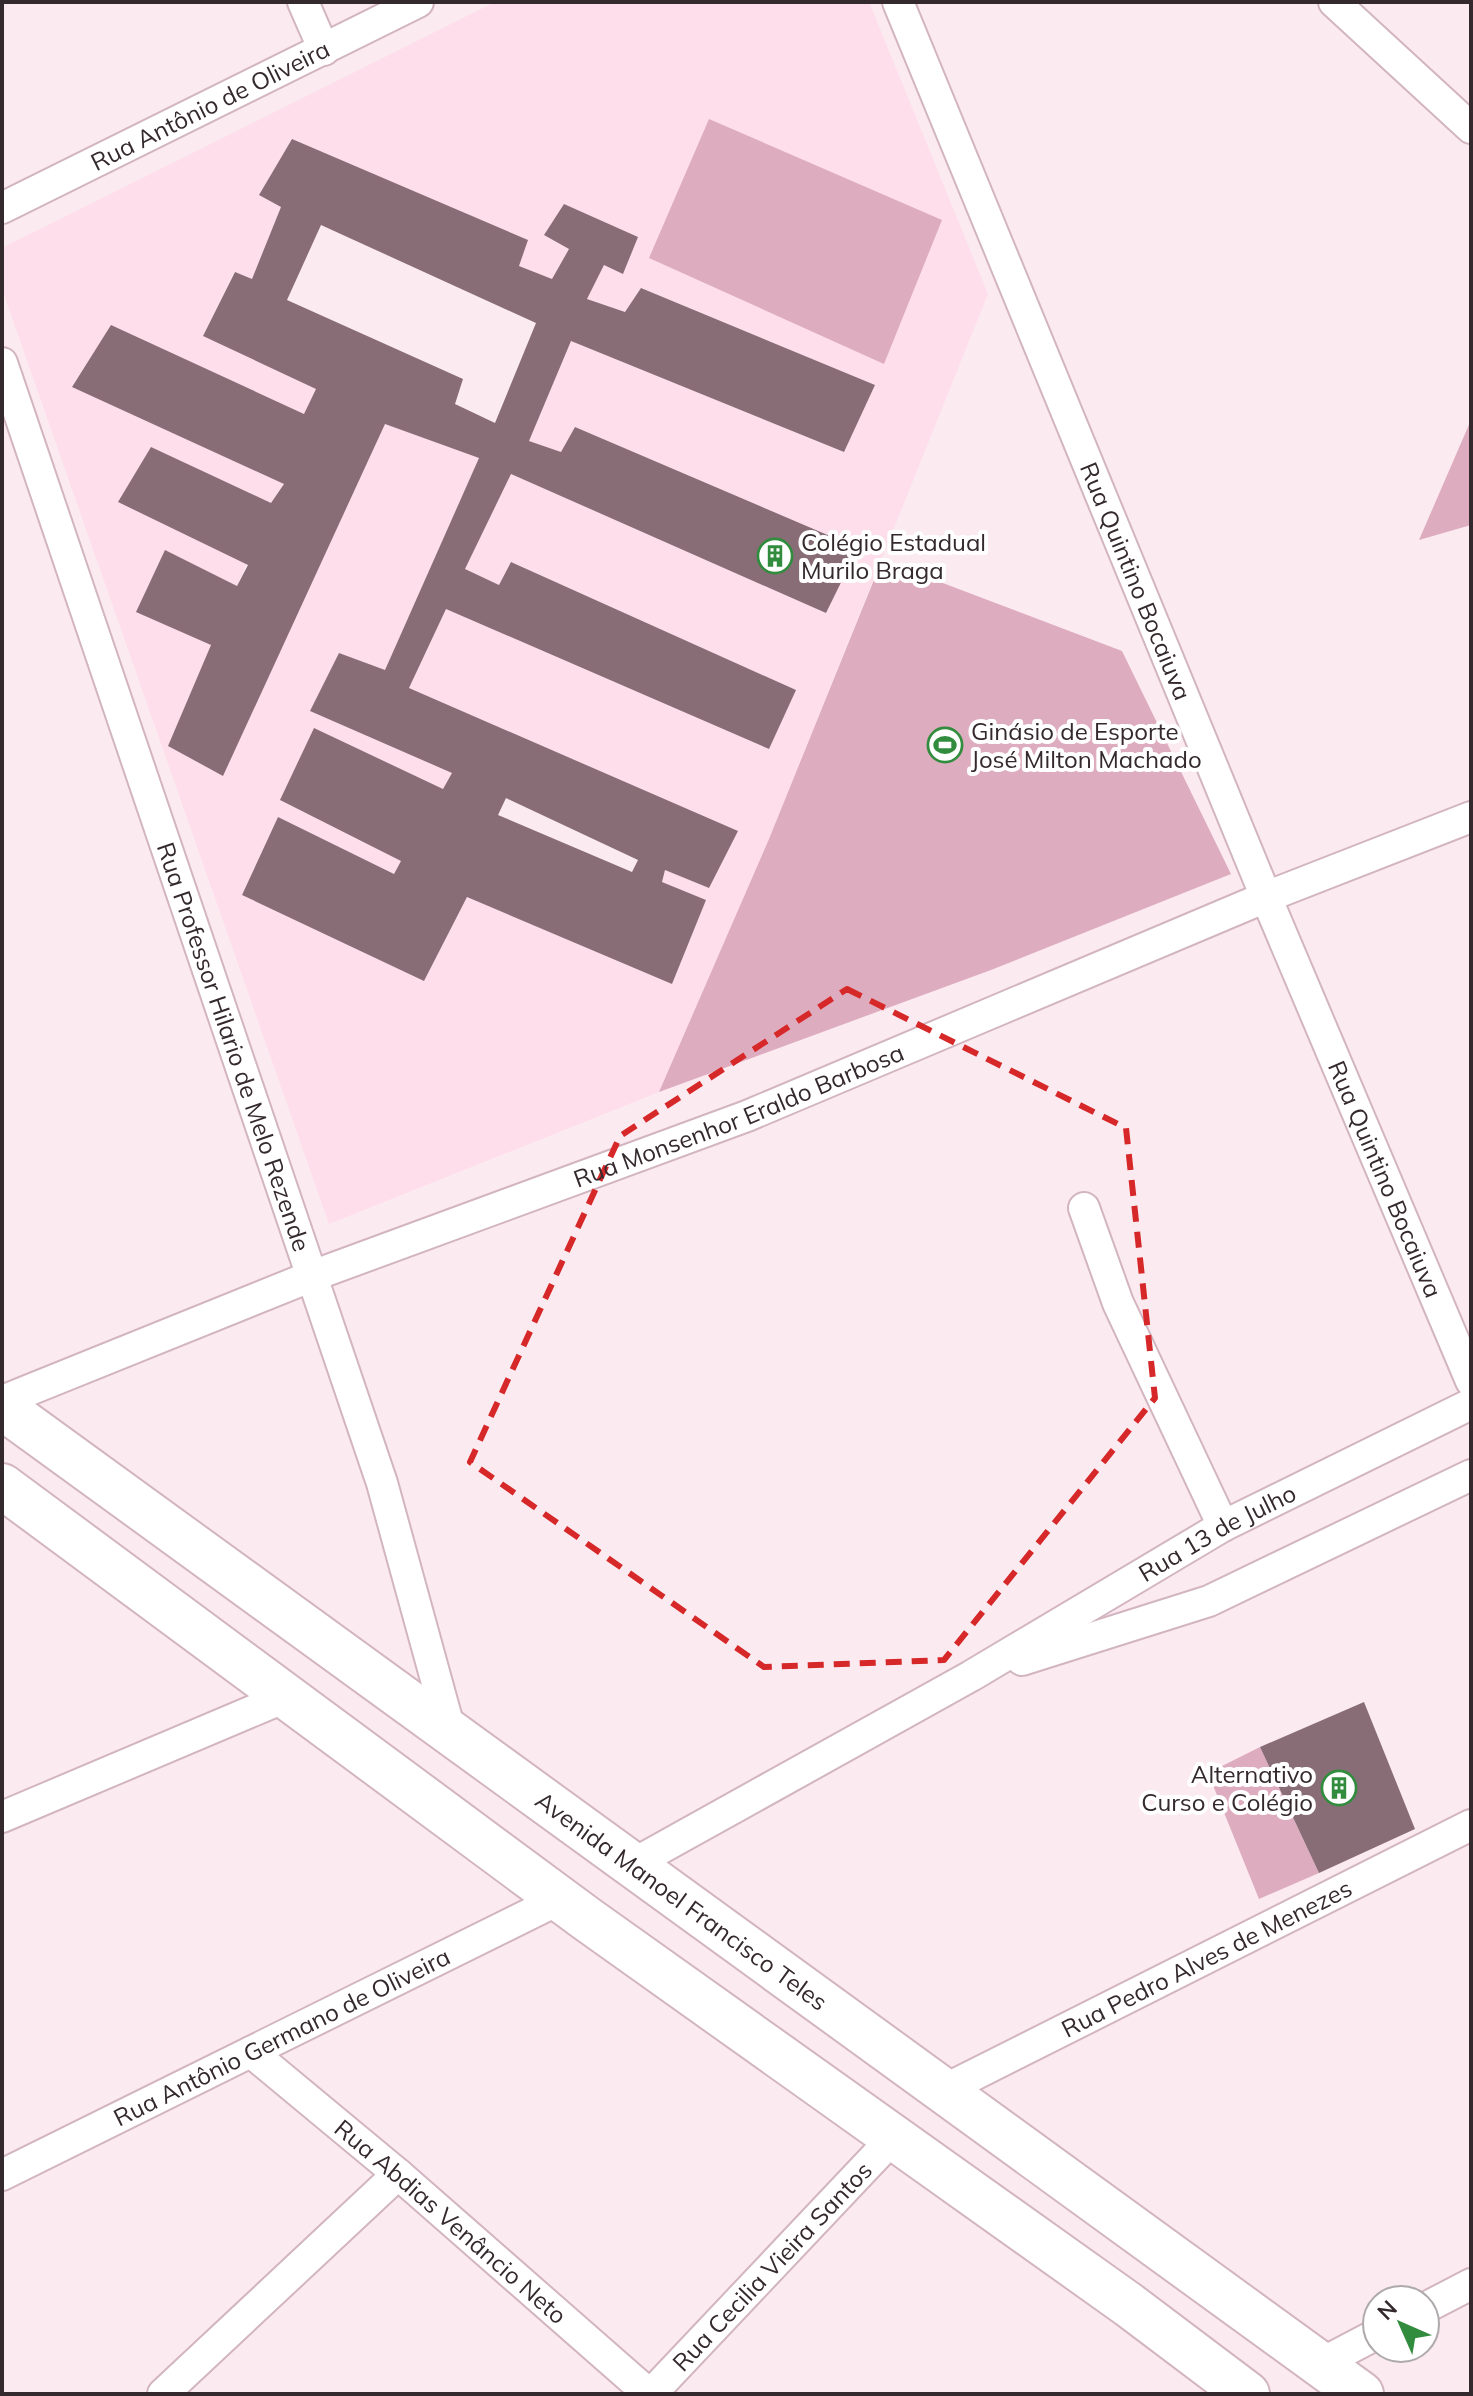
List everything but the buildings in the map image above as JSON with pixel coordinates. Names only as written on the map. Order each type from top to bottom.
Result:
[{"type":"main road","name":"Avenida Manoel Francisco Teles","points":[[2,1404],[1361,2394]]},
{"type":"main road","points":[[2,1486],[560,1899],[1129,2305],[1247,2394]]},
{"type":"main road","points":[[705,2003],[764,1961]]},
{"type":"main road","points":[[1027,2235],[1059,2211],[1069,2179]]},
{"type":"main road","points":[[1129,2305],[1121,2284],[1127,2269],[1137,2257],[1160,2247]]},
{"type":"street","points":[[303,2],[324,50]]},
{"type":"street","name":"Rua Antônio de Oliveira","points":[[2,208],[418,2]]},
{"type":"street","name":"Rua Quintino Bocaiuva","points":[[898,2],[1266,897],[1471,1381]]},
{"type":"street","points":[[1334,2],[1471,128]]},
{"type":"street","name":"Rua Professor Hilario de Melo Rezende","points":[[2,363],[382,1483],[451,1734]]},
{"type":"street","name":"Rua Monsenhor Eraldo Barbosa","points":[[2,1404],[312,1276],[747,1116],[1266,897],[1471,817]]},
{"type":"street","points":[[1084,1208],[1118,1303],[1223,1526]]},
{"type":"street","name":"Rua 13 de Julho","points":[[631,1865],[971,1676],[1223,1526],[1471,1404]]},
{"type":"street","name":"Rua 13 de Julho","points":[[971,1676],[1209,1601],[1471,1475]]},
{"type":"street","points":[[2,1817],[288,1696]]},
{"type":"street","name":"Rua Pedro Alves de Menezes","points":[[942,2091],[1471,1825]]},
{"type":"street","name":"Rua Antônio Germano de Oliveira","points":[[2,2175],[560,1899]]},
{"type":"street","name":"Rua Abdias Venâncio Neto","points":[[251,2052],[398,2174],[650,2394]]},
{"type":"street","name":"Rua Cecilia Vieira Santos","points":[[650,2394],[893,2138]]},
{"type":"street","points":[[163,2394],[398,2174]]},
{"type":"street","points":[[1441,2300],[1471,2284]]},
{"type":"street","points":[[1320,2364],[1361,2342]]},
{"type":"highlighted area","points":[[847,989],[1126,1128],[1155,1398],[944,1660],[764,1667],[470,1462],[620,1136]]},
{"type":"shaded area","points":[[495,2],[869,2],[988,294],[769,839],[659,1092],[329,1224],[2,289],[2,248]],"holes":[[[292,139],[527,240],[519,266],[552,279],[569,249],[544,235],[623,274],[604,265],[587,299],[625,312],[642,288],[875,385],[843,452],[571,341],[529,441],[561,452],[575,427],[858,548],[826,613],[511,474],[465,569],[499,585],[512,562],[795,690],[769,749],[446,609],[409,688],[737,831],[709,888],[665,870],[662,882],[706,900],[672,984],[467,897],[424,981],[242,895],[278,817],[394,874],[401,861],[281,801],[314,728],[443,789],[452,773],[310,711],[385,670],[479,458],[385,424],[222,775],[168,746],[211,645],[166,551],[237,586],[271,503],[284,484],[72,386],[111,326],[304,414],[316,389],[203,335],[234,272],[252,279],[281,207],[259,195]]]},
{"type":"shaded area","points":[[709,119],[942,220],[884,364],[649,258]]},
{"type":"shaded area","points":[[1471,420],[1471,525],[1419,540]]},
{"type":"shaded area","points":[[882,560],[1122,651],[1231,874],[991,970],[659,1092],[769,839]]},
{"type":"shaded area","points":[[1260,1747],[1319,1873],[1259,1899],[1208,1773]]},
{"type":"place","name":"Colégio Estadual Murilo Braga","points":[[775,556]]},
{"type":"place","name":"Ginásio de Esporte José Milton Machado","points":[[945,745]]},
{"type":"place","name":"Alternativo Curso e Colégio","points":[[1339,1788]]}]
